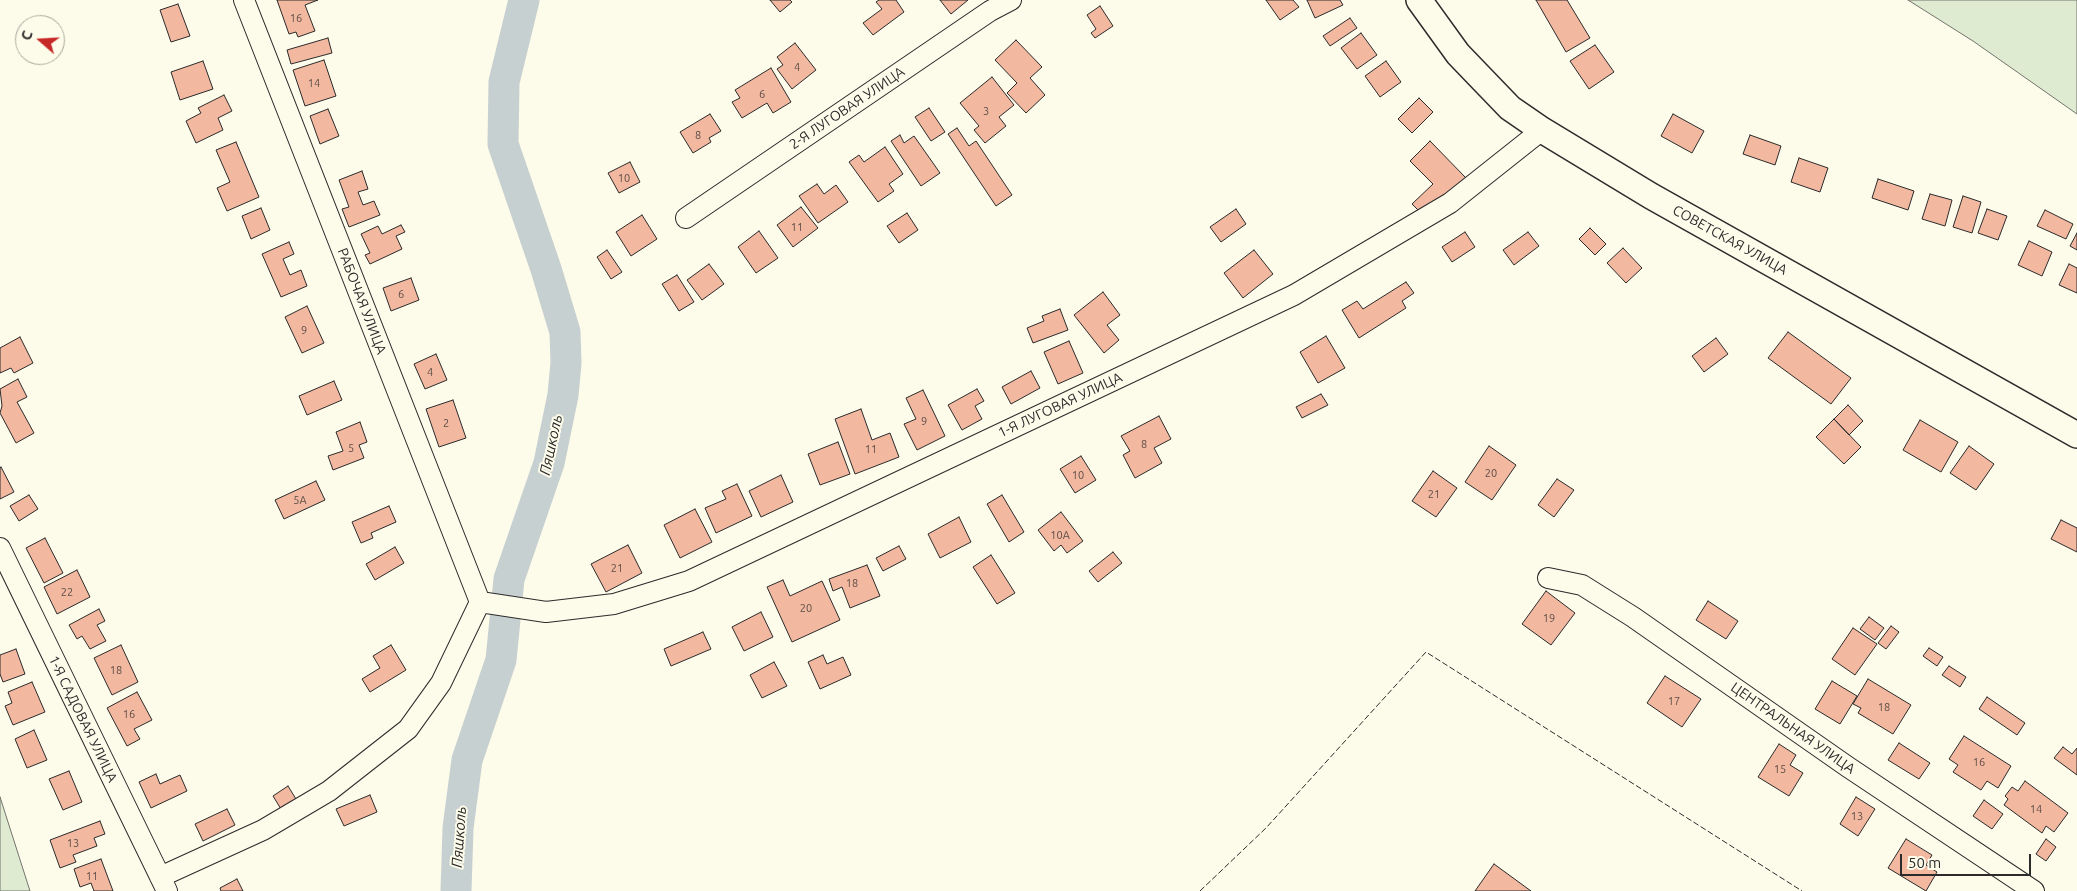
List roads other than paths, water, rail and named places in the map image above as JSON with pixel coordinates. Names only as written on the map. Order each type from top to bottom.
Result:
[{"type":"main road","name":"СОВЕТСКАЯ УЛИЦА","points":[[1419,0],[1458,54],[1482,80],[1510,108],[1542,130],[1651,196],[2077,435]]},
{"type":"street","name":"РАБОЧАЯ УЛИЦА","points":[[244,0],[480,602]]},
{"type":"street","name":"2-Я ЛУГОВАЯ УЛИЦА","points":[[686,218],[990,11],[1011,0]]},
{"type":"street","name":"1-Я ЛУГОВАЯ УЛИЦА","points":[[480,602],[546,612],[614,604],[689,581],[1294,295],[1450,203],[1542,130]]},
{"type":"street","name":"1-Я САДОВАЯ УЛИЦА","points":[[0,548],[164,884]]},
{"type":"street","name":"ЦЕНТРАЛЬНАЯ УЛИЦА","points":[[1548,578],[1582,585],[1626,613],[1848,767],[2034,891]]},
{"type":"street","points":[[164,884],[329,792],[408,729],[441,683],[480,602]]},
{"type":"waterway","name":"Пяшколь","points":[[456,891],[458,828],[467,760],[501,660],[509,579],[549,463],[563,395],[566,363],[565,332],[546,269],[503,144],[504,82],[524,0]]}]
